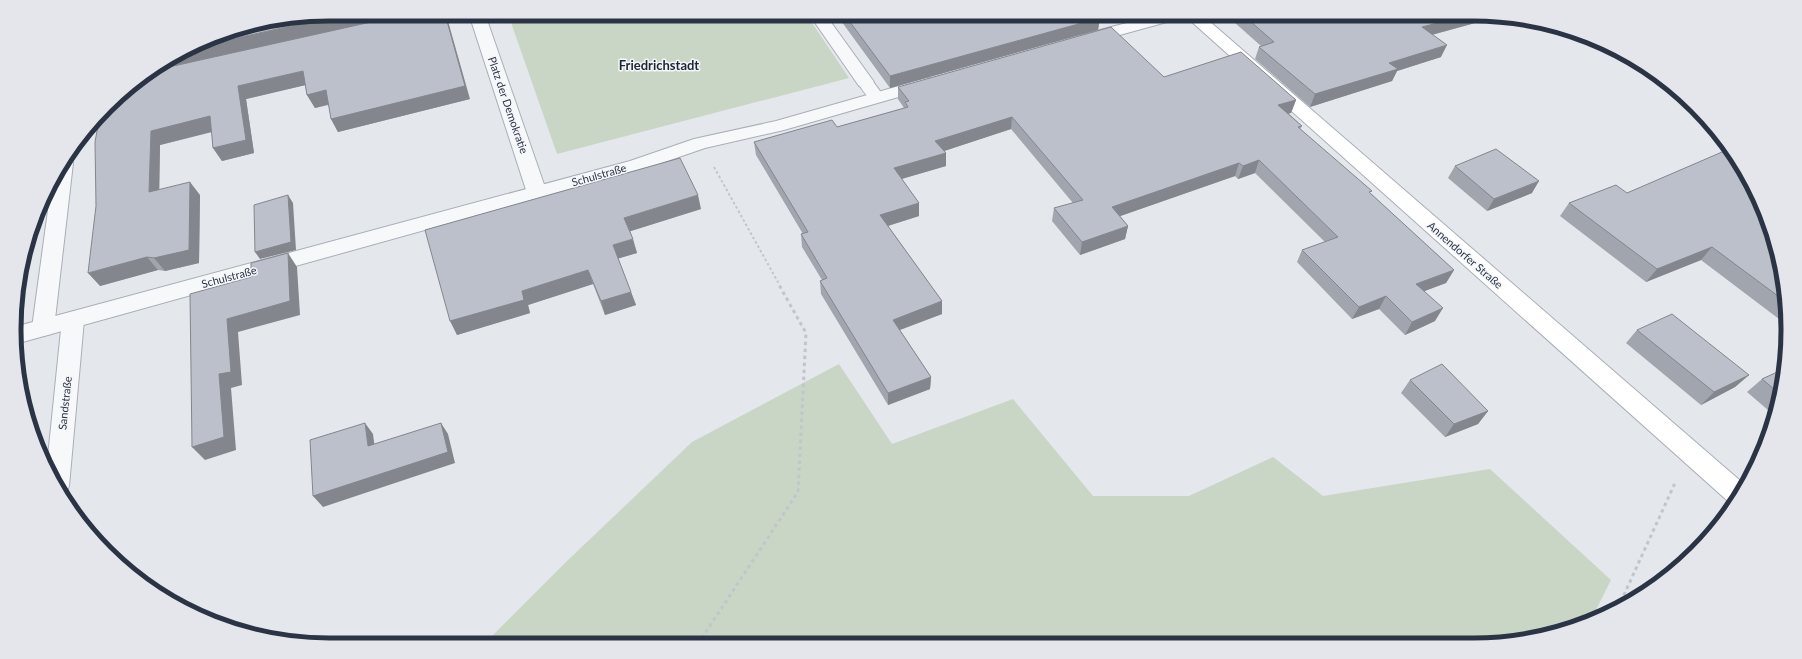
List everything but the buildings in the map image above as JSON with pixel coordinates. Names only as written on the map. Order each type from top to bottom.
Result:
[{"type":"main road","name":"Annendorfer Straße","points":[[1199,21],[1735,492]]},
{"type":"street","name":"Platz der Demokratie","points":[[479,21],[537,193]]},
{"type":"street","points":[[822,21],[864,82]]},
{"type":"street","points":[[1071,43],[1153,21]]},
{"type":"street","name":"Schulstraße","points":[[21,334],[637,165],[701,143],[778,126],[943,79]]},
{"type":"street","points":[[43,328],[63,174]]},
{"type":"street","name":"Sandstraße","points":[[58,476],[73,320]]},
{"type":"lane","points":[[864,82],[876,98]]},
{"type":"path","points":[[701,143],[806,333],[798,492],[702,638]]},
{"type":"path","points":[[1622,600],[1689,451]]},
{"type":"green space","points":[[510,21],[811,21],[849,78],[557,154]]},
{"type":"green space","points":[[839,364],[892,444],[1013,399],[1093,496],[1189,496],[1273,457],[1323,496],[1490,469],[1611,580],[1594,613],[1591,615],[1572,622],[1533,632],[1493,637],[490,638],[566,562],[692,442]]},
{"type":"district","name":"Friedrichstadt","points":[[659,65]]}]
